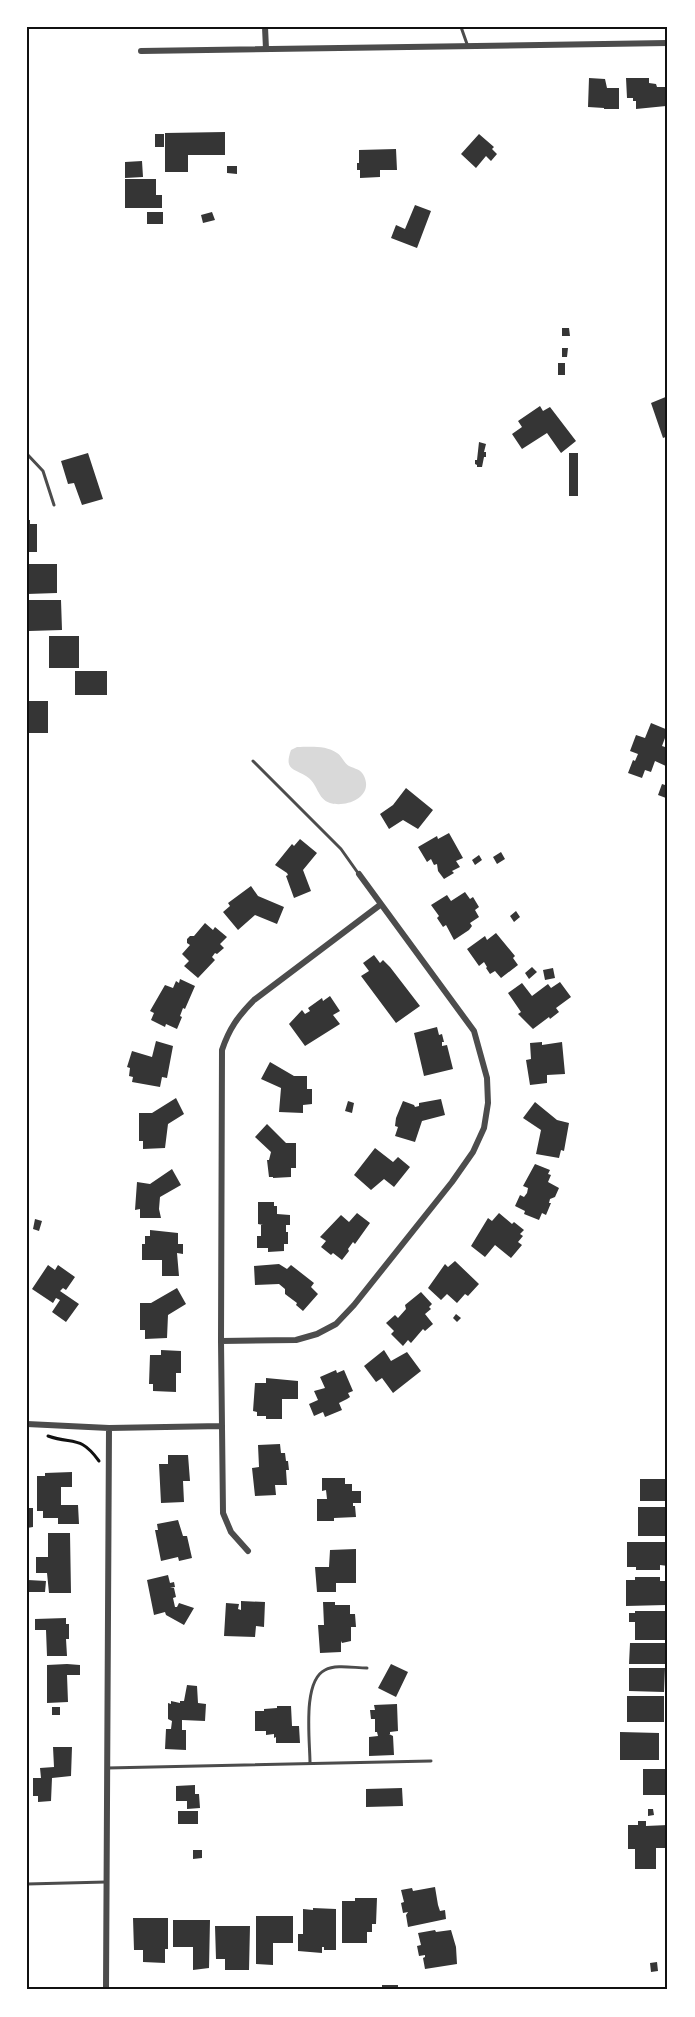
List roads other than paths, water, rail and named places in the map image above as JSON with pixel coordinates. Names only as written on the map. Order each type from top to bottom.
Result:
[{"type":"street","points":[[265,27],[266,49]]},
{"type":"street","points":[[141,51],[668,43]]},
{"type":"street","points":[[221,1341],[296,1340],[317,1334],[336,1324],[354,1305],[452,1182],[473,1152],[484,1128],[488,1103],[487,1077],[474,1031],[359,874]]},
{"type":"street","points":[[248,1551],[231,1532],[223,1513],[222,1050],[228,1032],[238,1016],[254,1000],[380,905]]},
{"type":"street","points":[[27,1424],[109,1428],[222,1426]]},
{"type":"street","points":[[106,1990],[109,1428]]},
{"type":"lane","points":[[460,27],[468,46]]},
{"type":"lane","points":[[27,454],[43,471],[54,505]]},
{"type":"lane","points":[[253,761],[341,849],[359,874]]},
{"type":"lane","points":[[310,1763],[310,1692],[314,1680],[324,1670],[339,1667],[367,1668]]},
{"type":"lane","points":[[108,1768],[431,1761]]},
{"type":"lane","points":[[27,1884],[107,1882]]}]
